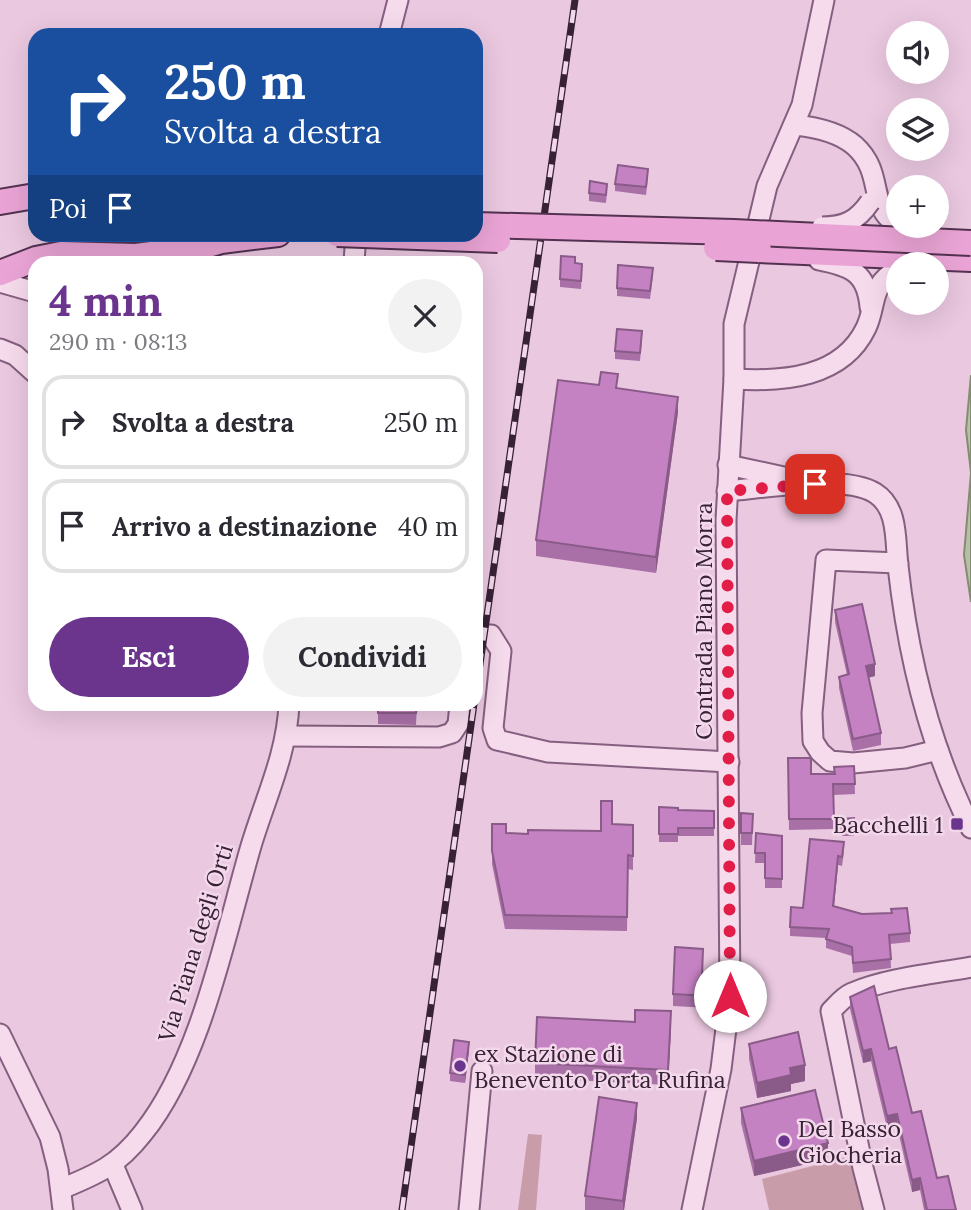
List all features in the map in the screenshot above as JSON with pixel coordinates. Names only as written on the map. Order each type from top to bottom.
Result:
[{"type":"main road","points":[[0,202],[28,197]]},
{"type":"main road","points":[[483,225],[971,242]]},
{"type":"main road","points":[[483,240],[971,260]]},
{"type":"main road","points":[[51,256],[149,255],[198,248],[218,242]]},
{"type":"main road","points":[[0,273],[28,262]]},
{"type":"street","points":[[391,28],[398,0]]},
{"type":"street","name":"Contrada Piano Morra","points":[[692,1210],[721,1069],[730,996],[727,491],[734,379],[734,324],[767,186],[802,106],[824,0]]},
{"type":"street","points":[[794,125],[836,134],[856,146],[869,165],[874,197],[884,215],[905,230],[971,242]]},
{"type":"street","points":[[734,232],[780,227],[838,227],[849,224],[862,215],[874,197]]},
{"type":"street","points":[[759,250],[838,264],[854,270],[862,279],[871,299]]},
{"type":"street","points":[[949,263],[971,260]]},
{"type":"street","points":[[734,379],[796,377],[838,362],[855,346],[867,327],[871,299],[886,279]]},
{"type":"street","points":[[0,282],[28,290]]},
{"type":"street","points":[[0,349],[15,355],[28,367]]},
{"type":"street","points":[[728,465],[815,484]]},
{"type":"street","points":[[727,491],[815,484],[857,485],[876,493],[888,504],[893,517],[917,685],[938,750],[971,828]]},
{"type":"street","points":[[898,564],[827,560],[812,713],[813,741],[830,761],[853,763],[905,758],[938,750]]},
{"type":"street","points":[[483,635],[491,635],[501,651],[492,728],[497,740],[548,752],[729,762]]},
{"type":"street","name":"Via Piana degli Orti","points":[[61,1189],[113,1166],[144,1133],[183,1063],[200,1021],[287,736],[289,711]]},
{"type":"street","points":[[287,736],[439,737],[452,733],[458,724],[459,711]]},
{"type":"street","points":[[874,1210],[831,1012],[841,1000],[852,993],[901,979],[971,967]]},
{"type":"street","points":[[0,1034],[50,1137],[63,1210]]},
{"type":"street","points":[[469,1210],[482,1072]]},
{"type":"street","points":[[113,1166],[132,1210]]},
{"type":"shaded area","points":[[971,375],[971,473],[966,430]]},
{"type":"shaded area","points":[[971,473],[971,602],[964,555]]},
{"type":"shaded area","points":[[528,1134],[542,1135],[536,1210],[518,1210]]},
{"type":"shaded area","points":[[855,1155],[869,1210],[769,1210],[762,1179]]},
{"type":"building","points":[[618,165],[648,169],[646,187],[615,184]]},
{"type":"building","points":[[590,181],[607,184],[606,195],[589,193]]},
{"type":"building","points":[[561,256],[575,257],[575,263],[582,264],[581,281],[560,279]]},
{"type":"building","points":[[618,265],[653,268],[650,291],[617,288]]},
{"type":"building","points":[[617,329],[642,331],[640,353],[615,351]]},
{"type":"building","points":[[601,372],[618,374],[616,388],[678,397],[656,557],[536,540],[558,380],[599,385]]},
{"type":"building","points":[[862,604],[875,664],[866,666],[881,733],[853,739],[839,677],[849,674],[835,610]]},
{"type":"building","points":[[378,711],[416,711],[416,713]]},
{"type":"building","points":[[788,758],[811,758],[811,774],[835,774],[834,767],[854,766],[855,784],[833,784],[834,819],[789,819]]},
{"type":"building","points":[[601,801],[612,801],[612,824],[633,825],[633,856],[628,855],[627,917],[505,915],[492,851],[492,824],[506,824],[506,833],[528,834],[528,830],[601,831]]},
{"type":"building","points":[[659,807],[714,811],[714,828],[678,828],[678,834],[659,834]]},
{"type":"building","points":[[741,813],[753,814],[752,833],[741,833]]},
{"type":"building","points":[[854,818],[854,832],[842,832],[841,819]]},
{"type":"building","points":[[756,833],[782,836],[782,879],[765,878],[765,853],[755,853]]},
{"type":"building","points":[[810,839],[844,842],[842,857],[838,856],[833,906],[862,914],[892,913],[891,909],[907,908],[910,933],[889,935],[891,959],[853,963],[852,947],[826,939],[829,929],[790,927],[791,907],[803,908]]},
{"type":"building","points":[[675,947],[703,949],[702,976],[711,976],[710,996],[673,994]]},
{"type":"building","points":[[874,986],[889,1049],[896,1047],[912,1113],[921,1111],[937,1178],[948,1176],[956,1210],[927,1210],[920,1178],[912,1180],[897,1114],[887,1116],[871,1049],[863,1051],[850,997]]},
{"type":"building","points":[[635,1010],[671,1011],[668,1070],[535,1063],[537,1017],[635,1022]]},
{"type":"building","points":[[798,1032],[805,1065],[790,1068],[791,1075],[757,1083],[749,1044]]},
{"type":"building","name":"ex Stazione di Benevento Porta Rufina","points":[[454,1040],[469,1042],[465,1075],[450,1073]]},
{"type":"building","name":"Del Basso Giocheria","points":[[815,1090],[828,1143],[754,1161],[741,1108]]},
{"type":"building","points":[[599,1097],[637,1103],[623,1201],[585,1196]]},
{"type":"railway","points":[[483,643],[575,0]]},
{"type":"railway","points":[[402,1210],[473,711]]},
{"type":"place","name":"Bacchelli 1","points":[[957,824]]},
{"type":"place","name":"ex Stazione di Benevento Porta Rufina","points":[[460,1066]]},
{"type":"place","name":"Del Basso Giocheria","points":[[784,1141]]},
{"type":"route","points":[[730,996],[727,491],[815,484]]}]
